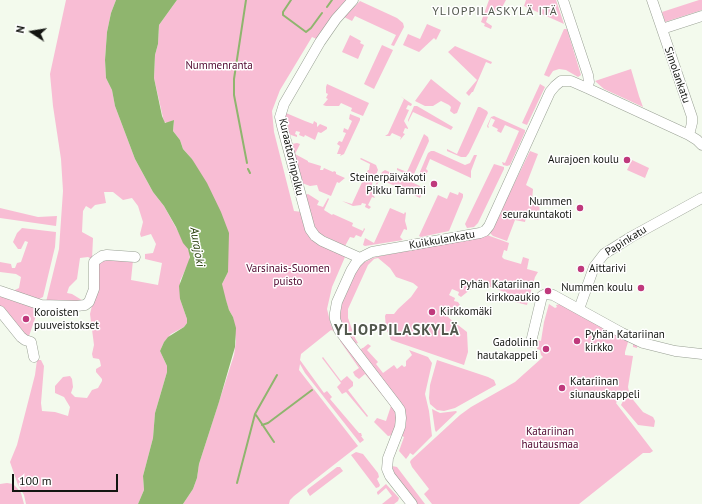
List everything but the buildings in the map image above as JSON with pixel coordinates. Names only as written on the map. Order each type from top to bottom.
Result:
[{"type":"street","name":"Kuraattorinpolku","points":[[353,0],[336,19],[320,42],[284,104],[280,117],[310,229],[315,236],[322,241],[360,258]]},
{"type":"street","points":[[563,0],[588,75],[589,82],[587,88]]},
{"type":"street","name":"Simolankatu","points":[[652,0],[692,118],[689,135]]},
{"type":"street","points":[[662,29],[702,16]]},
{"type":"street","name":"Kuikkulankatu","points":[[360,258],[372,252],[485,231],[489,226],[552,89],[558,83],[567,80],[689,135]]},
{"type":"street","points":[[689,135],[702,145]]},
{"type":"street","name":"Papinkatu","points":[[579,309],[594,267],[604,254],[631,237],[702,198]]},
{"type":"street","points":[[0,291],[41,305],[85,305],[89,302],[94,289],[94,262],[96,260],[102,256],[135,257]]},
{"type":"street","points":[[360,258],[351,271],[337,302],[335,319],[339,330],[400,410],[401,423],[388,460],[388,472],[412,504]]},
{"type":"street","points":[[531,342],[543,294],[553,295],[622,333],[643,342],[675,351],[702,354]]},
{"type":"street","points":[[0,311],[21,337],[31,342],[34,357]]},
{"type":"green space","points":[[66,0],[116,0],[111,13],[107,32],[105,60],[106,78],[112,90],[115,106],[135,159],[153,192],[164,206],[190,253],[189,262],[180,281],[180,299],[187,323],[184,327],[171,334],[164,342],[160,351],[167,366],[167,372],[155,413],[153,438],[143,476],[144,490],[138,504],[26,504],[24,495],[18,485],[10,462],[17,445],[35,375],[37,360],[41,360],[44,366],[41,403],[42,411],[55,412],[68,416],[70,407],[64,397],[55,393],[55,386],[63,377],[70,376],[72,379],[73,387],[71,393],[75,397],[87,398],[92,390],[98,388],[102,381],[96,372],[96,369],[101,366],[100,361],[99,359],[93,358],[92,354],[94,345],[90,314],[95,293],[96,267],[102,258],[133,260],[131,280],[158,285],[162,263],[145,259],[145,254],[153,253],[156,244],[151,234],[141,237],[140,234],[143,222],[138,206],[132,198],[123,200],[113,192],[104,192],[106,203],[95,205],[91,209],[86,206],[83,211],[82,232],[93,238],[92,259],[88,257],[80,258],[77,279],[69,287],[67,293],[72,294],[85,302],[46,302],[59,249],[63,191],[61,159],[50,74]]},
{"type":"green space","name":"Nummenranta","points":[[177,0],[350,0],[319,40],[312,37],[280,90],[272,111],[274,132],[294,211],[302,212],[306,227],[345,257],[332,287],[327,309],[334,331],[331,330],[301,354],[300,360],[324,393],[327,391],[332,397],[330,399],[359,433],[361,433],[364,440],[360,443],[305,373],[300,364],[299,370],[358,446],[294,496],[290,500],[289,504],[183,504],[193,489],[197,478],[199,464],[234,355],[236,341],[233,317],[222,289],[222,284],[228,272],[228,251],[192,159],[183,149],[180,140],[173,131],[174,120],[167,123],[164,122],[154,78],[159,25]]},
{"type":"green space","points":[[489,0],[506,0],[499,13],[491,9],[486,22],[492,26],[491,29],[484,26],[485,24],[481,22]]},
{"type":"green space","points":[[526,0],[556,0],[564,24],[524,6]]},
{"type":"green space","points":[[702,0],[702,10],[665,22],[662,12]]},
{"type":"green space","points":[[360,1],[397,18],[403,23],[404,27],[394,46],[391,45],[396,35],[355,16],[352,21],[344,17]]},
{"type":"green space","points":[[427,24],[441,30],[436,40],[434,38],[419,52],[403,45],[408,34],[420,39]]},
{"type":"green space","points":[[564,29],[567,29],[581,75],[578,77],[566,70],[559,69],[553,71],[549,77],[544,75]]},
{"type":"green space","points":[[350,35],[361,41],[360,43],[364,45],[358,59],[342,52]]},
{"type":"green space","points":[[382,45],[393,50],[374,89],[364,84]]},
{"type":"green space","points":[[455,46],[492,62],[491,64],[486,62],[473,92],[469,96],[466,93],[477,80],[448,52]]},
{"type":"green space","points":[[631,69],[643,107],[604,89],[595,81]]},
{"type":"green space","points":[[431,79],[461,103],[457,113],[454,114],[450,111],[451,107],[441,101],[433,106],[425,106],[415,101]]},
{"type":"green space","points":[[327,84],[369,103],[363,116],[351,111],[352,108],[341,103],[339,106],[323,105],[328,99],[326,98],[328,94],[326,93]]},
{"type":"green space","points":[[540,84],[545,87],[527,125],[522,123]]},
{"type":"green space","points":[[400,96],[412,104],[411,106],[408,105],[406,109],[409,110],[404,121],[408,129],[405,128],[403,133],[405,134],[400,140],[401,137],[392,133],[390,136],[385,136],[388,134],[404,99]]},
{"type":"green space","points":[[414,106],[417,106],[453,127],[451,130],[413,112],[408,122]]},
{"type":"green space","points":[[478,107],[487,111],[488,113],[469,153],[466,157],[461,157],[447,151],[447,149],[457,154]]},
{"type":"green space","points":[[286,113],[313,124],[314,121],[317,123],[317,127],[320,124],[327,127],[327,129],[321,133],[318,132],[315,140],[305,135],[304,137],[299,135],[300,132],[296,131],[295,134],[297,137],[291,135],[289,134],[286,123]]},
{"type":"green space","points":[[350,114],[360,118],[360,120],[344,154],[340,156],[341,154],[337,154],[340,146],[337,144],[339,141],[342,142],[346,133],[343,132],[344,128],[348,130],[352,121],[349,119]]},
{"type":"green space","points":[[494,116],[525,130],[510,165],[507,166],[503,165],[502,162],[505,163],[519,131],[505,125],[501,133],[497,131],[498,129],[492,126],[495,120],[491,118],[488,128],[487,126],[491,117]]},
{"type":"green space","points":[[424,134],[428,137],[429,141],[414,174],[410,176],[397,170],[397,168],[407,172]]},
{"type":"green space","points":[[292,144],[300,144],[295,154],[308,162],[321,166],[320,170],[323,170],[324,168],[333,172],[334,171],[336,174],[345,178],[339,183],[337,182],[331,196],[319,191],[317,185],[310,186],[302,183]]},
{"type":"green space","points":[[431,151],[465,165],[470,163],[474,155],[477,155],[471,171],[471,178],[430,159],[426,169],[428,171],[422,182],[417,181],[428,153]]},
{"type":"green space","points":[[530,151],[538,154],[526,185],[533,189],[532,200],[539,200],[540,219],[537,220],[526,217],[525,222],[515,220],[507,241],[493,236],[490,233]]},
{"type":"green space","points":[[361,158],[376,165],[378,170],[370,189],[375,198],[372,197],[368,205],[371,207],[369,209],[365,207],[366,204],[362,203],[361,205],[353,206],[342,201],[352,204],[364,178],[365,179],[365,175],[369,170],[370,164],[360,159]]},
{"type":"green space","points":[[632,160],[649,168],[645,178],[627,170]]},
{"type":"green space","points":[[494,164],[504,167],[504,169],[478,223],[474,227],[467,228],[465,224]]},
{"type":"green space","points":[[385,170],[420,186],[423,191],[420,198],[380,179],[375,189],[374,188],[382,172]]},
{"type":"green space","points":[[450,192],[458,195],[459,192],[463,194],[463,197],[449,231],[421,237],[419,236],[438,195],[447,199]]},
{"type":"green space","points":[[308,194],[319,201],[317,205],[323,207],[328,198],[329,199],[324,210],[332,215],[333,214],[353,223],[352,226],[363,231],[364,228],[365,229],[361,237],[356,235],[354,238],[350,237],[345,246],[320,234],[315,228],[305,195]]},
{"type":"green space","points":[[0,208],[38,217],[57,216],[56,226],[0,218]]},
{"type":"green space","points":[[390,208],[404,214],[405,212],[406,213],[405,221],[407,230],[404,229],[400,237],[403,240],[365,246],[363,245],[365,238],[374,243]]},
{"type":"green space","points":[[22,228],[56,232],[55,247],[43,297],[39,299],[15,293],[15,290],[19,288],[21,277],[16,274],[0,272],[0,262],[11,264],[12,268],[15,268],[17,263],[21,262],[28,242],[25,241],[21,249],[18,249],[13,242],[17,233]]},
{"type":"green space","points":[[487,235],[509,243],[507,251],[504,250],[502,257],[504,259],[521,264],[523,257],[529,259],[527,269],[538,272],[535,277],[527,305],[515,302],[515,300],[508,298],[507,293],[491,287],[471,284],[471,289],[461,297],[458,295],[459,292],[452,289],[449,295],[455,298],[454,301],[458,302],[460,305],[448,312],[447,315],[467,332],[468,352],[464,365],[391,340],[386,328],[386,314],[394,314],[411,297],[418,287],[413,283],[396,277],[390,268],[378,258],[374,259],[368,265],[348,309],[348,318],[358,343],[355,344],[344,330],[340,318],[341,305],[356,270],[364,261],[365,262],[380,256],[407,250]]},
{"type":"green space","points":[[0,292],[38,308],[29,336],[27,337],[0,308]]},
{"type":"green space","name":"Katariinan hautausmaa","points":[[549,304],[555,308],[557,307],[556,305],[560,304],[637,345],[637,348],[633,347],[633,343],[628,342],[625,352],[625,355],[633,356],[628,387],[629,392],[630,396],[643,412],[653,417],[655,421],[654,427],[638,425],[621,405],[623,401],[622,396],[616,403],[653,451],[650,453],[643,453],[579,504],[432,504],[424,494],[429,489],[412,467],[410,462],[411,460],[460,415],[471,407],[515,382],[543,357],[540,350],[537,349],[537,344],[533,343],[536,340],[541,341]]},
{"type":"green space","points":[[341,340],[395,410],[398,420],[393,435],[388,436],[374,422],[377,418],[386,421],[391,406],[365,374],[359,379],[355,376],[353,372],[359,368],[340,341]]},
{"type":"green space","points":[[368,344],[371,346],[367,350],[378,362],[376,364],[383,373],[394,365],[397,369],[402,365],[404,367],[406,366],[406,361],[412,355],[409,350],[428,357],[432,363],[425,394],[432,436],[413,455],[410,453],[406,459],[399,451],[406,425],[405,412],[360,351]]},
{"type":"green space","points":[[323,357],[341,381],[347,376],[353,382],[353,386],[348,390],[368,416],[367,417],[346,392],[342,394],[337,387],[341,383],[322,358]]},
{"type":"green space","points":[[437,360],[488,377],[494,380],[496,385],[455,408],[444,411],[437,410],[430,404],[429,398],[430,385]]},
{"type":"green space","points":[[432,409],[440,413],[457,412],[436,432]]},
{"type":"green space","points":[[356,452],[363,454],[378,473],[379,477],[377,479],[380,485],[379,487],[376,488],[351,455]]},
{"type":"green space","points":[[392,466],[397,467],[425,504],[416,504],[395,476]]},
{"type":"green space","points":[[337,467],[340,467],[343,471],[310,496],[307,491],[308,489]]},
{"type":"green space","points":[[0,484],[13,484],[17,488],[21,493],[24,504],[0,504]]},
{"type":"green space","points":[[386,484],[399,498],[394,504],[382,504],[392,496],[386,488],[378,495],[377,493]]},
{"type":"water","name":"Aurajoki","points":[[116,0],[177,0],[159,25],[158,44],[155,55],[154,78],[162,116],[165,123],[174,120],[173,131],[180,140],[183,149],[192,159],[207,183],[229,233],[228,272],[222,284],[229,310],[236,328],[235,347],[199,464],[197,478],[193,489],[183,504],[138,504],[144,490],[143,476],[153,438],[155,413],[167,372],[167,366],[160,351],[168,337],[184,327],[187,323],[180,299],[179,286],[190,257],[188,249],[183,243],[176,227],[164,206],[153,192],[135,159],[115,106],[112,90],[106,78],[105,60],[107,32],[111,13]]},
{"type":"waterway","points":[[246,0],[234,79],[234,95],[247,163]]},
{"type":"waterway","points":[[291,0],[283,12],[283,15],[306,32],[311,28],[322,13]]},
{"type":"waterway","points":[[327,7],[332,0]]},
{"type":"waterway","points":[[248,169],[250,173]]},
{"type":"waterway","points":[[237,483],[255,414],[277,375]]},
{"type":"waterway","points":[[262,425],[268,423],[312,390]]},
{"type":"waterway","points":[[256,415],[274,442]]},
{"type":"place","name":"Aurajoen koulu","points":[[627,160]]},
{"type":"place","name":"Steinerpäiväkoti Pikku Tammi","points":[[434,184]]},
{"type":"place","name":"Nummen seurakuntakoti","points":[[580,208]]},
{"type":"place","name":"Aittarivi","points":[[581,269]]},
{"type":"place","name":"Nummen koulu","points":[[641,288]]},
{"type":"place","name":"Pyhän Katariinan kirkkoaukio","points":[[548,291]]},
{"type":"place","name":"Kirkkomäki","points":[[432,312]]},
{"type":"place","name":"Koroisten puuveistokset","points":[[26,319]]},
{"type":"place","name":"Pyhän Katariinan kirkko","points":[[577,341]]},
{"type":"place","name":"Gadolinin hautakappeli","points":[[546,349]]},
{"type":"place","name":"Katariinan siunauskappeli","points":[[562,388]]},
{"type":"district","name":"YLIOPPILASKYLÄ ITÄ","points":[[495,12]]},
{"type":"district","name":"YLIOPPILASKYLÄ","points":[[397,331]]},
{"type":"park label","name":"Varsinais-Suomen puisto","points":[[288,275]]}]
